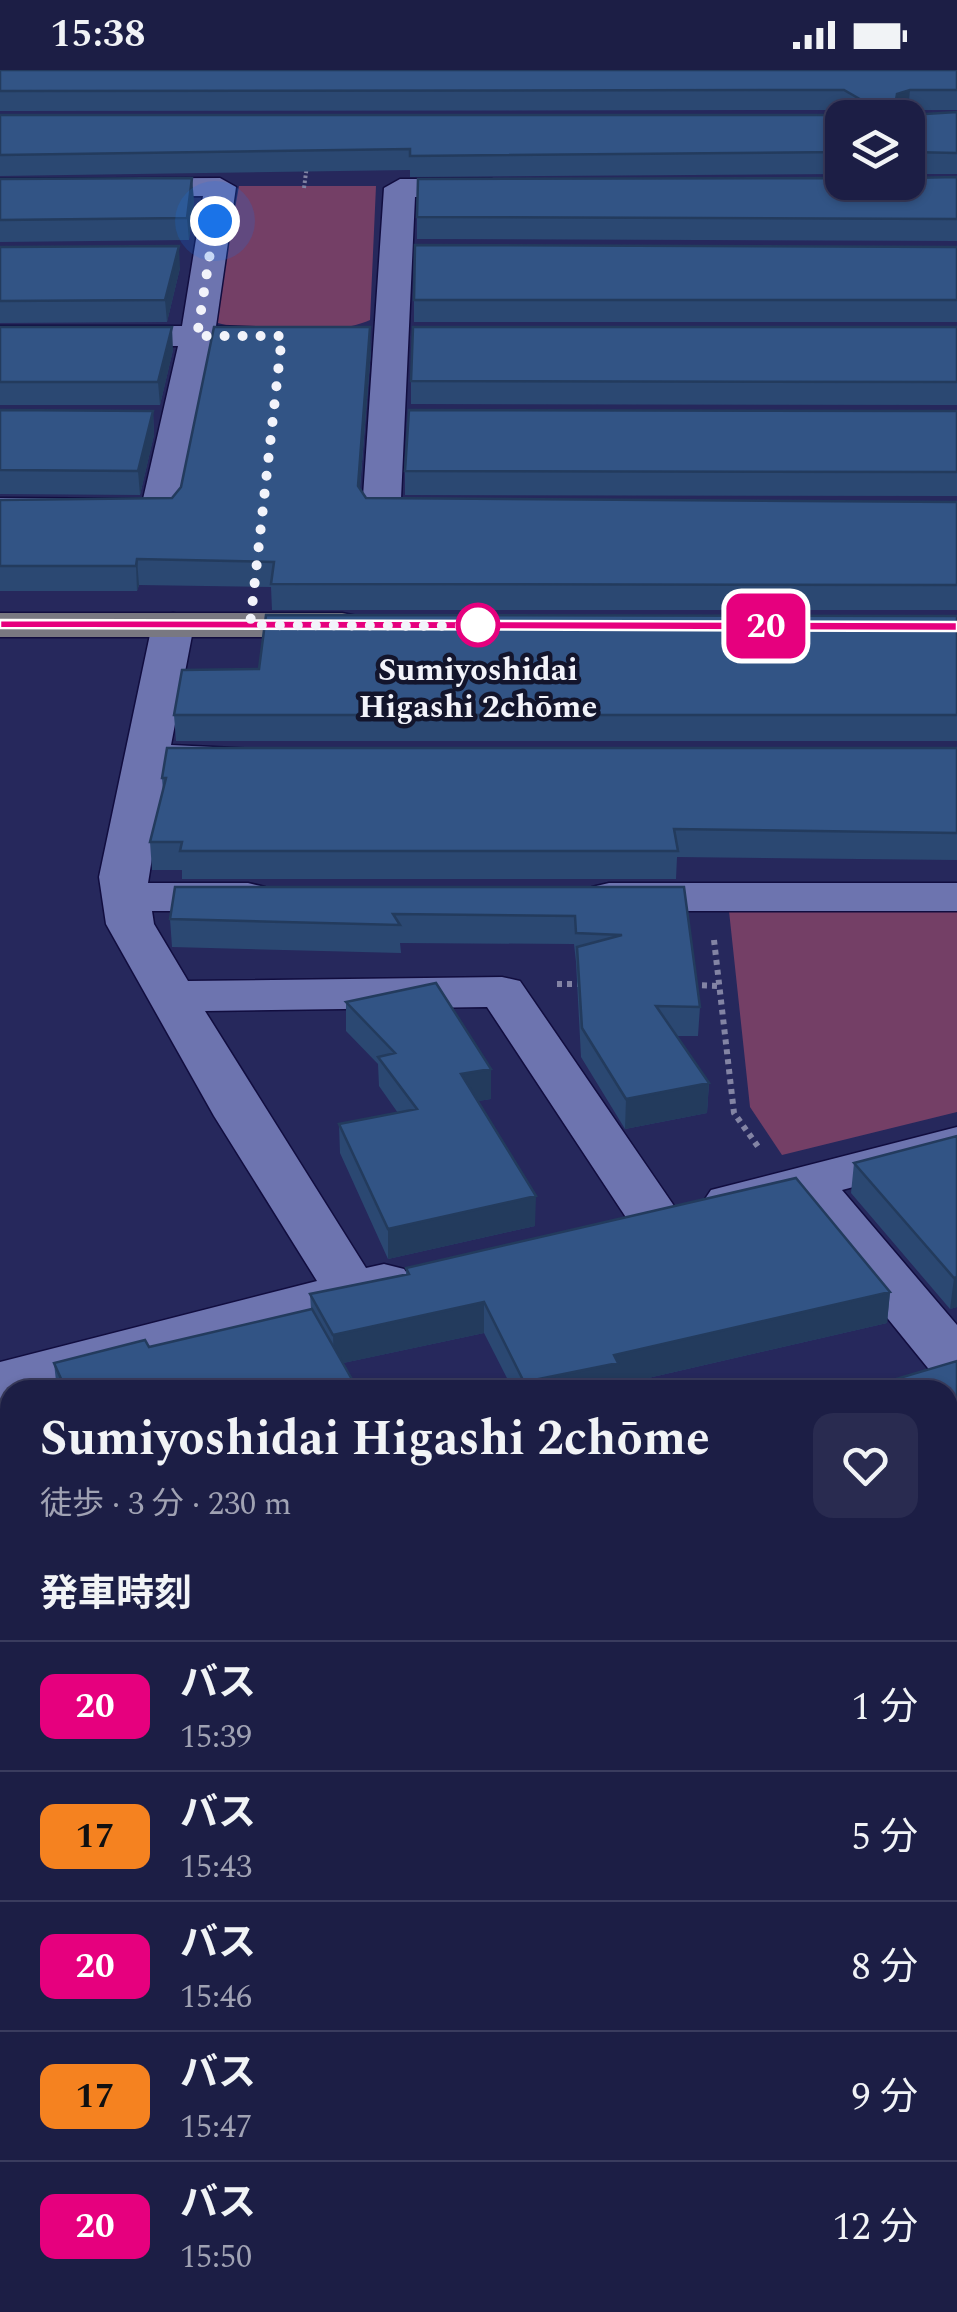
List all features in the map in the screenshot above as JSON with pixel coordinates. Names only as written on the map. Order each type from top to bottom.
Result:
[{"type":"street","points":[[0,188],[220,187],[197,336],[160,511],[0,510]]},
{"type":"street","points":[[480,511],[381,511],[392,419],[390,334],[400,188],[519,188]]},
{"type":"street","points":[[395,253],[434,253]]},
{"type":"street","points":[[172,254],[211,254]]},
{"type":"street","points":[[354,335],[429,334]]},
{"type":"street","points":[[0,336],[318,335]]},
{"type":"street","points":[[392,419],[431,419]]},
{"type":"street","points":[[140,420],[180,420]]},
{"type":"street","points":[[173,624],[124,877],[130,924],[241,1116],[350,1290]]},
{"type":"street","points":[[0,625],[386,625]]},
{"type":"street","points":[[147,758],[285,758]]},
{"type":"street","points":[[126,897],[301,897]]},
{"type":"street","points":[[574,897],[957,897]]},
{"type":"street","points":[[172,996],[502,992],[656,1219]]},
{"type":"street","points":[[598,1232],[799,1186],[957,1142]]},
{"type":"street","points":[[799,1186],[957,1366],[916,1380]]},
{"type":"street","points":[[22,1380],[427,1272]]},
{"type":"path","points":[[304,188],[308,156]]},
{"type":"path","points":[[710,897],[734,1114],[799,1186]]},
{"type":"path","points":[[502,992],[541,984],[601,984]]},
{"type":"path","points":[[680,985],[720,986]]},
{"type":"shaded area","points":[[239,186],[376,186],[370,320],[336,329],[293,332],[215,322]]},
{"type":"shaded area","points":[[729,911],[957,912],[957,1112],[782,1155],[750,1107]]},
{"type":"building","points":[[0,70],[957,70],[957,90],[910,90],[897,94],[896,100],[851,100],[858,98],[844,90],[0,91]]},
{"type":"building","points":[[957,112],[957,153],[925,152],[925,114]]},
{"type":"building","points":[[0,115],[825,115],[825,152],[410,156],[410,149],[0,155]]},
{"type":"building","points":[[957,177],[957,219],[417,217],[418,179],[825,178],[825,200],[925,200],[925,178]]},
{"type":"building","points":[[192,178],[187,218],[0,220],[0,179]]},
{"type":"building","points":[[415,245],[957,247],[957,300],[414,300]]},
{"type":"building","points":[[179,246],[165,300],[0,301],[0,247]]},
{"type":"building","points":[[0,327],[172,327],[158,382],[0,382]]},
{"type":"building","points":[[214,327],[370,327],[358,486],[366,498],[957,502],[957,585],[271,584],[274,562],[137,559],[136,566],[0,566],[0,500],[172,498],[181,487]]},
{"type":"building","points":[[413,327],[957,327],[957,382],[411,381]]},
{"type":"building","points":[[0,410],[153,411],[138,471],[0,470]]},
{"type":"building","points":[[409,410],[957,411],[957,472],[405,471]]},
{"type":"building","points":[[266,615],[957,616],[957,715],[174,715],[182,670],[259,669]]},
{"type":"building","points":[[167,748],[957,748],[957,833],[674,829],[678,851],[180,851],[182,842],[150,842],[166,778],[162,778]]},
{"type":"building","points":[[175,887],[684,887],[700,1007],[656,1006],[709,1083],[626,1099],[582,1028],[577,947],[622,935],[576,933],[575,916],[393,914],[400,925],[170,919]]},
{"type":"building","points":[[436,983],[491,1069],[461,1074],[536,1196],[388,1229],[339,1124],[417,1109],[378,1057],[395,1053],[346,1002]]},
{"type":"building","points":[[957,1136],[957,1277],[954,1278],[854,1163]]},
{"type":"building","points":[[796,1178],[890,1292],[614,1355],[618,1363],[523,1380],[484,1302],[333,1335],[310,1294],[409,1274],[406,1268]]},
{"type":"building","points":[[312,1309],[352,1380],[62,1380],[54,1363],[145,1340],[149,1347]]},
{"type":"building","points":[[957,1361],[957,1380],[893,1380]]},
{"type":"bus line","name":"20","points":[[0,625],[957,626]]},
{"type":"place","name":"Sumiyoshidai Higashi 2chōme","points":[[478,625]]},
{"type":"route","points":[[215,221],[197,336],[282,336],[250,625],[484,626],[478,625]]}]
